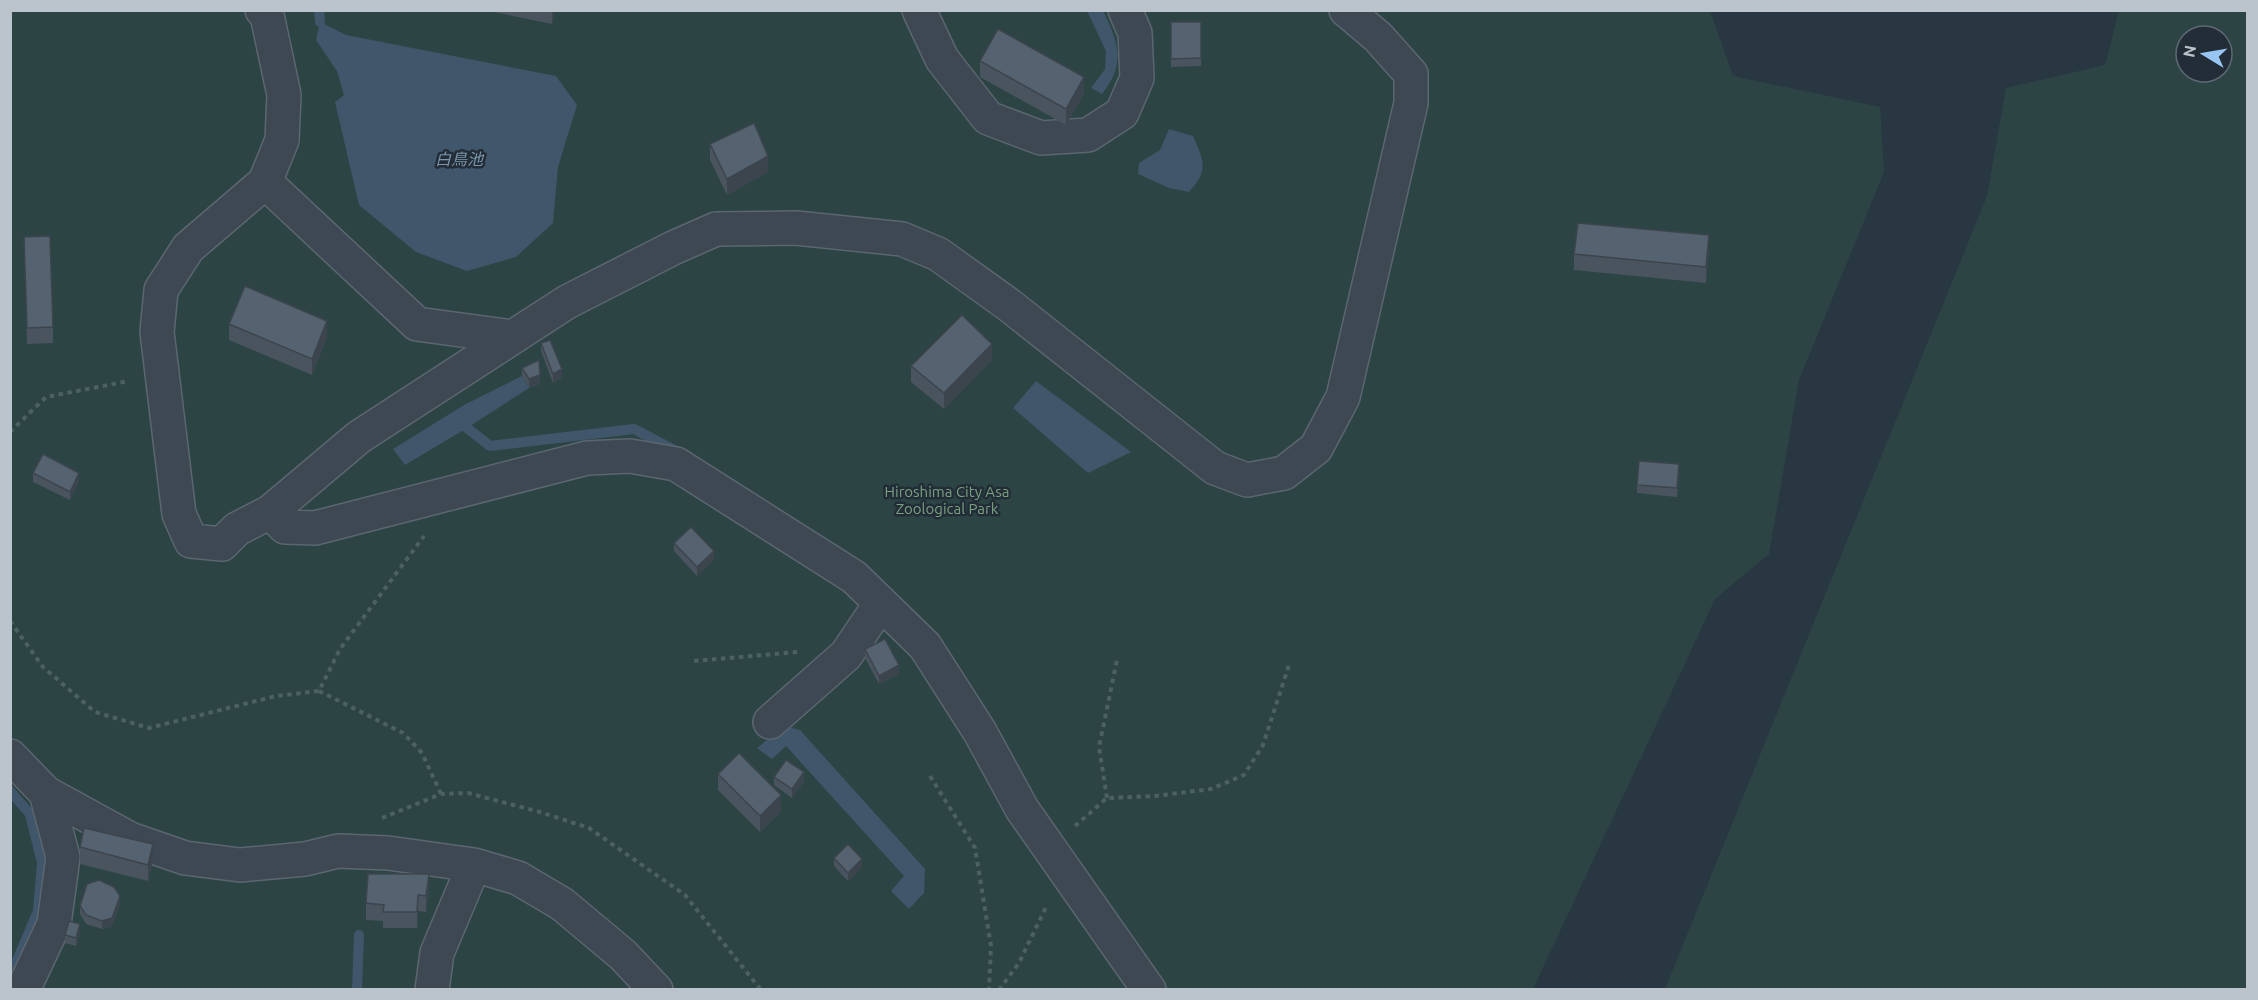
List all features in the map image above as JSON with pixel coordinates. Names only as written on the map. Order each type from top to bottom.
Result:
[{"type":"street","points":[[262,10],[267,15],[284,95],[282,140],[265,182],[188,248],[161,290],[157,332],[162,374],[179,514],[191,541],[222,544],[237,529],[270,512],[359,437],[567,302],[673,248],[716,229],[796,228],[903,239],[938,254],[1009,305],[1215,468],[1247,480],[1284,474],[1316,448],[1343,397],[1412,103],[1411,74],[1378,37],[1346,10]]},
{"type":"street","points":[[919,10],[942,58],[988,117],[1041,138],[1088,135],[1122,112],[1137,78],[1135,33],[1125,10]]},
{"type":"street","points":[[265,182],[417,324],[513,337]]},
{"type":"street","points":[[270,512],[285,527],[315,528],[587,458],[630,456],[676,464],[854,577],[925,646],[980,732],[1022,809],[1149,990]]},
{"type":"street","points":[[770,722],[846,655],[881,603]]},
{"type":"street","points":[[10,756],[46,794],[130,839],[185,858],[240,865],[305,859],[338,851],[408,855],[474,865],[518,878],[562,904],[623,955],[656,990]]},
{"type":"street","points":[[23,990],[54,924],[63,857],[46,794]]},
{"type":"street","points":[[432,990],[437,953],[474,865]]},
{"type":"path","points":[[10,432],[46,397],[162,374]]},
{"type":"path","points":[[319,691],[340,649],[425,534]]},
{"type":"path","points":[[10,621],[43,667],[95,712],[148,728],[276,696],[319,691],[340,699],[403,734],[422,753],[441,794]]},
{"type":"path","points":[[694,661],[806,651]]},
{"type":"path","points":[[1107,798],[1100,747],[1118,660]]},
{"type":"path","points":[[1049,848],[1107,798],[1155,796],[1211,789],[1244,775],[1263,744],[1290,662]]},
{"type":"path","points":[[930,776],[975,848],[991,946],[989,990]]},
{"type":"path","points":[[338,851],[376,821],[441,794],[468,793],[589,828],[685,895],[761,990]]},
{"type":"path","points":[[999,990],[1019,963],[1044,909],[1069,875]]},
{"type":"green space","name":"Hiroshima City Asa Zoological Park","points":[[10,11],[1710,11],[1733,76],[1880,107],[1884,172],[1799,380],[1769,554],[1715,599],[1533,989],[11,989]]},
{"type":"green space","points":[[2119,11],[2247,11],[2247,989],[1665,989],[1987,196],[2006,88],[2105,65]]},
{"type":"water","points":[[1087,11],[1103,11],[1113,33],[1118,53],[1115,73],[1102,94],[1091,88],[1105,69],[1106,51]]},
{"type":"water","name":"白鳥池","points":[[320,22],[346,35],[556,76],[577,105],[558,167],[553,223],[516,257],[467,271],[416,252],[359,205],[335,102],[344,95],[337,71],[316,40]]},
{"type":"water","points":[[1169,129],[1193,136],[1200,152],[1202,171],[1189,192],[1169,188],[1138,174],[1139,163],[1160,150]]},
{"type":"water","points":[[522,376],[529,388],[405,465],[393,449],[464,405]]},
{"type":"water","points":[[1036,381],[1131,452],[1088,473],[1013,408]]},
{"type":"water","points":[[784,726],[800,730],[925,869],[924,893],[909,909],[891,891],[904,876],[786,746],[772,759],[757,748]]},
{"type":"building","points":[[1171,22],[1201,22],[1201,58],[1171,59]]},
{"type":"building","points":[[998,29],[1084,77],[1066,109],[980,61]]},
{"type":"building","points":[[754,123],[768,156],[727,179],[710,144]]},
{"type":"building","points":[[1578,223],[1709,235],[1706,267],[1574,254]]},
{"type":"building","points":[[50,236],[53,327],[27,328],[24,237]]},
{"type":"building","points":[[245,286],[327,321],[312,359],[229,324]]},
{"type":"building","points":[[962,315],[992,344],[944,393],[911,366]]},
{"type":"building","points":[[550,340],[562,369],[553,374],[541,343]]},
{"type":"building","points":[[539,360],[540,375],[529,379],[522,368]]},
{"type":"building","points":[[43,454],[79,473],[70,492],[33,473]]},
{"type":"building","points":[[1639,461],[1679,464],[1677,488],[1637,485]]},
{"type":"building","points":[[691,527],[714,551],[697,567],[674,543]]},
{"type":"building","points":[[885,639],[899,665],[879,676],[865,649]]},
{"type":"building","points":[[739,753],[781,795],[760,816],[718,774]]},
{"type":"building","points":[[786,760],[804,772],[792,789],[774,777]]},
{"type":"building","points":[[84,828],[153,844],[148,865],[80,847]]},
{"type":"building","points":[[848,844],[862,859],[848,873],[834,858]]},
{"type":"building","points":[[368,874],[429,874],[426,896],[418,895],[417,912],[383,912],[384,905],[366,903]]},
{"type":"building","points":[[99,880],[114,887],[120,896],[112,918],[102,921],[86,915],[80,906],[87,884]]},
{"type":"building","points":[[69,921],[80,924],[76,938],[65,935]]},
{"type":"waterway","points":[[319,10],[320,22]]},
{"type":"waterway","points":[[467,428],[490,446],[634,429],[678,452]]},
{"type":"waterway","points":[[10,791],[30,814],[42,863],[38,911],[10,977]]},
{"type":"waterway","points":[[357,990],[359,935]]}]
